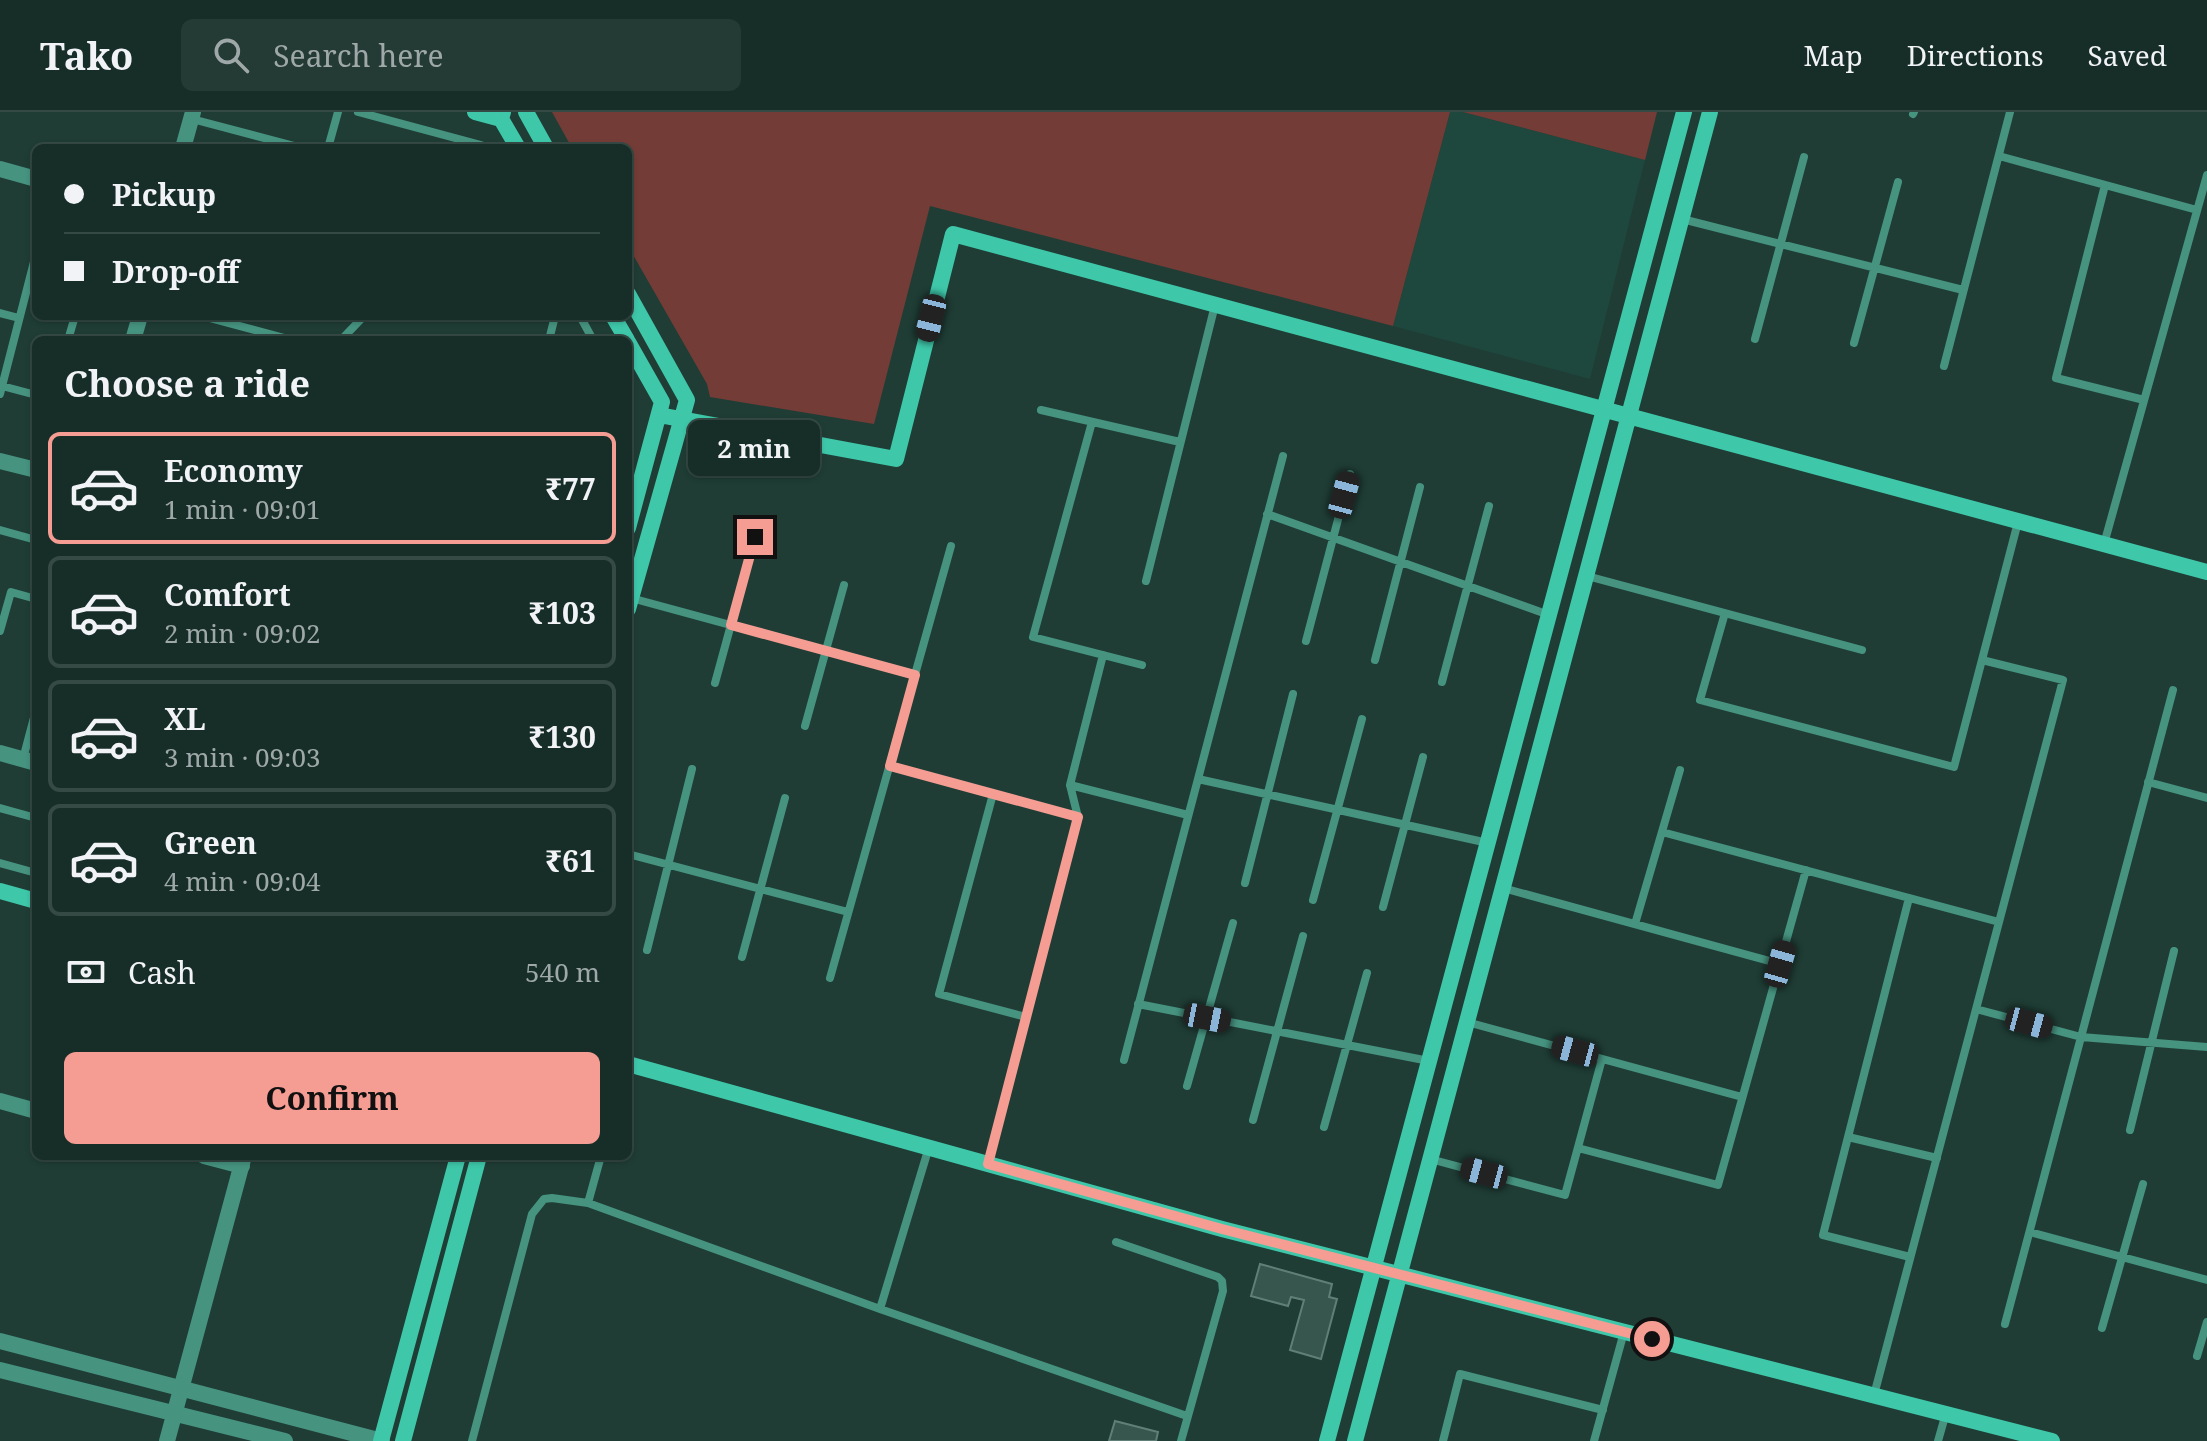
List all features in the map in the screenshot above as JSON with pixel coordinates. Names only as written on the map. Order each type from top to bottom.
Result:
[{"type":"street","points":[[475,112],[502,115],[516,144]]},
{"type":"street","points":[[526,112],[544,144]]},
{"type":"street","points":[[1327,1441],[1684,112]]},
{"type":"street","points":[[1355,1441],[1710,112]]},
{"type":"street","points":[[184,144],[192,116]]},
{"type":"street","points":[[0,169],[32,178]]},
{"type":"street","points":[[659,415],[896,459],[953,234],[2207,572]]},
{"type":"street","points":[[632,301],[687,400],[632,597]]},
{"type":"street","points":[[632,348],[662,402],[632,513]]},
{"type":"street","points":[[0,461],[32,469]]},
{"type":"street","points":[[0,753],[30,761]]},
{"type":"street","points":[[0,891],[32,900]]},
{"type":"street","points":[[632,1065],[1222,1229],[2052,1441]]},
{"type":"street","points":[[0,1101],[32,1110]]},
{"type":"street","points":[[0,1341],[381,1441],[457,1160]]},
{"type":"street","points":[[403,1441],[478,1160]]},
{"type":"street","points":[[167,1441],[243,1161]]},
{"type":"street","points":[[0,1370],[285,1441]]},
{"type":"lane","points":[[329,144],[338,112]]},
{"type":"lane","points":[[358,112],[477,144]]},
{"type":"lane","points":[[1944,366],[2010,112]]},
{"type":"lane","points":[[192,116],[288,144]]},
{"type":"lane","points":[[1999,156],[2197,210]]},
{"type":"lane","points":[[1755,339],[1804,157]]},
{"type":"lane","points":[[2104,544],[2207,175]]},
{"type":"lane","points":[[1854,343],[1898,182]]},
{"type":"lane","points":[[2105,185],[2056,378],[2144,400]]},
{"type":"lane","points":[[1682,219],[1963,290]]},
{"type":"lane","points":[[32,269],[1,390],[32,394]]},
{"type":"lane","points":[[1146,581],[1215,305]]},
{"type":"lane","points":[[0,313],[19,318]]},
{"type":"lane","points":[[217,320],[277,336]]},
{"type":"lane","points":[[345,336],[360,320]]},
{"type":"lane","points":[[1041,410],[1180,442]]},
{"type":"lane","points":[[1092,422],[1033,637],[1142,665]]},
{"type":"lane","points":[[1124,1060],[1283,456]]},
{"type":"lane","points":[[1306,641],[1350,474]]},
{"type":"lane","points":[[1375,660],[1420,487]]},
{"type":"lane","points":[[1442,682],[1489,506]]},
{"type":"lane","points":[[1267,514],[1549,616]]},
{"type":"lane","points":[[1725,613],[1700,700],[1954,767],[2019,521]]},
{"type":"lane","points":[[0,530],[32,539]]},
{"type":"lane","points":[[715,683],[755,537]]},
{"type":"lane","points":[[830,978],[951,546]]},
{"type":"lane","points":[[1587,576],[1862,650]]},
{"type":"lane","points":[[805,726],[844,585]]},
{"type":"lane","points":[[0,631],[11,592],[32,598]]},
{"type":"lane","points":[[632,604],[731,625],[915,675]]},
{"type":"lane","points":[[988,1164],[1078,817],[1070,785],[1103,655]]},
{"type":"lane","points":[[1874,1395],[2063,680],[1982,660]]},
{"type":"lane","points":[[2005,1324],[2173,690]]},
{"type":"lane","points":[[1245,883],[1293,694]]},
{"type":"lane","points":[[1313,900],[1362,719]]},
{"type":"lane","points":[[1383,907],[1423,757]]},
{"type":"lane","points":[[890,766],[1078,817]]},
{"type":"lane","points":[[647,950],[692,769]]},
{"type":"lane","points":[[1635,924],[1680,770]]},
{"type":"lane","points":[[1198,779],[1488,843]]},
{"type":"lane","points":[[2148,782],[2207,798]]},
{"type":"lane","points":[[1070,785],[1188,815]]},
{"type":"lane","points":[[993,794],[939,994],[1026,1017]]},
{"type":"lane","points":[[742,957],[785,798]]},
{"type":"lane","points":[[0,808],[32,817]]},
{"type":"lane","points":[[1662,832],[1999,922]]},
{"type":"lane","points":[[632,855],[848,912]]},
{"type":"lane","points":[[0,863],[32,872]]},
{"type":"lane","points":[[1578,1148],[1718,1185],[1806,870]]},
{"type":"lane","points":[[1503,888],[1780,964]]},
{"type":"lane","points":[[1909,898],[1823,1235],[1910,1257]]},
{"type":"lane","points":[[1187,1086],[1233,923]]},
{"type":"lane","points":[[1253,1120],[1303,936]]},
{"type":"lane","points":[[2130,1130],[2174,951]]},
{"type":"lane","points":[[1324,1127],[1367,973]]},
{"type":"lane","points":[[1138,1004],[1429,1061]]},
{"type":"lane","points":[[1976,1009],[2081,1037],[2207,1047]]},
{"type":"lane","points":[[1467,1022],[1742,1097]]},
{"type":"lane","points":[[1430,1159],[1565,1195],[1602,1059]]},
{"type":"lane","points":[[1848,1137],[1937,1158]]},
{"type":"lane","points":[[880,1309],[929,1147]]},
{"type":"lane","points":[[588,1203],[600,1160]]},
{"type":"lane","points":[[2102,1328],[2143,1184]]},
{"type":"lane","points":[[472,1441],[532,1214],[544,1199],[552,1198],[588,1203],[1187,1416]]},
{"type":"lane","points":[[2030,1232],[2207,1280]]},
{"type":"lane","points":[[1116,1242],[1222,1281],[1223,1291],[1181,1441]]},
{"type":"lane","points":[[2197,1356],[2207,1322]]},
{"type":"lane","points":[[1594,1441],[1625,1332]]},
{"type":"lane","points":[[1443,1441],[1460,1374],[1603,1410]]},
{"type":"lane","points":[[1938,1441],[1946,1413]]},
{"type":"shaded area","points":[[552,112],[1450,112],[1393,326],[930,206],[874,424],[710,397],[707,384],[632,253],[632,144],[570,144]]},
{"type":"shaded area","points":[[1450,112],[1463,112],[1645,160],[1590,379],[1393,326]]},
{"type":"shaded area","points":[[1463,112],[1657,112],[1645,160]]},
{"type":"building","points":[[1260,1264],[1332,1284],[1329,1297],[1337,1299],[1321,1359],[1290,1350],[1304,1300],[1291,1297],[1288,1306],[1251,1296]]},
{"type":"building","points":[[1115,1421],[1158,1432],[1156,1441],[1109,1441]]},
{"type":"route","points":[[755,537],[731,625],[915,675],[890,766],[1078,817],[988,1164],[1222,1229],[1652,1339]]}]
